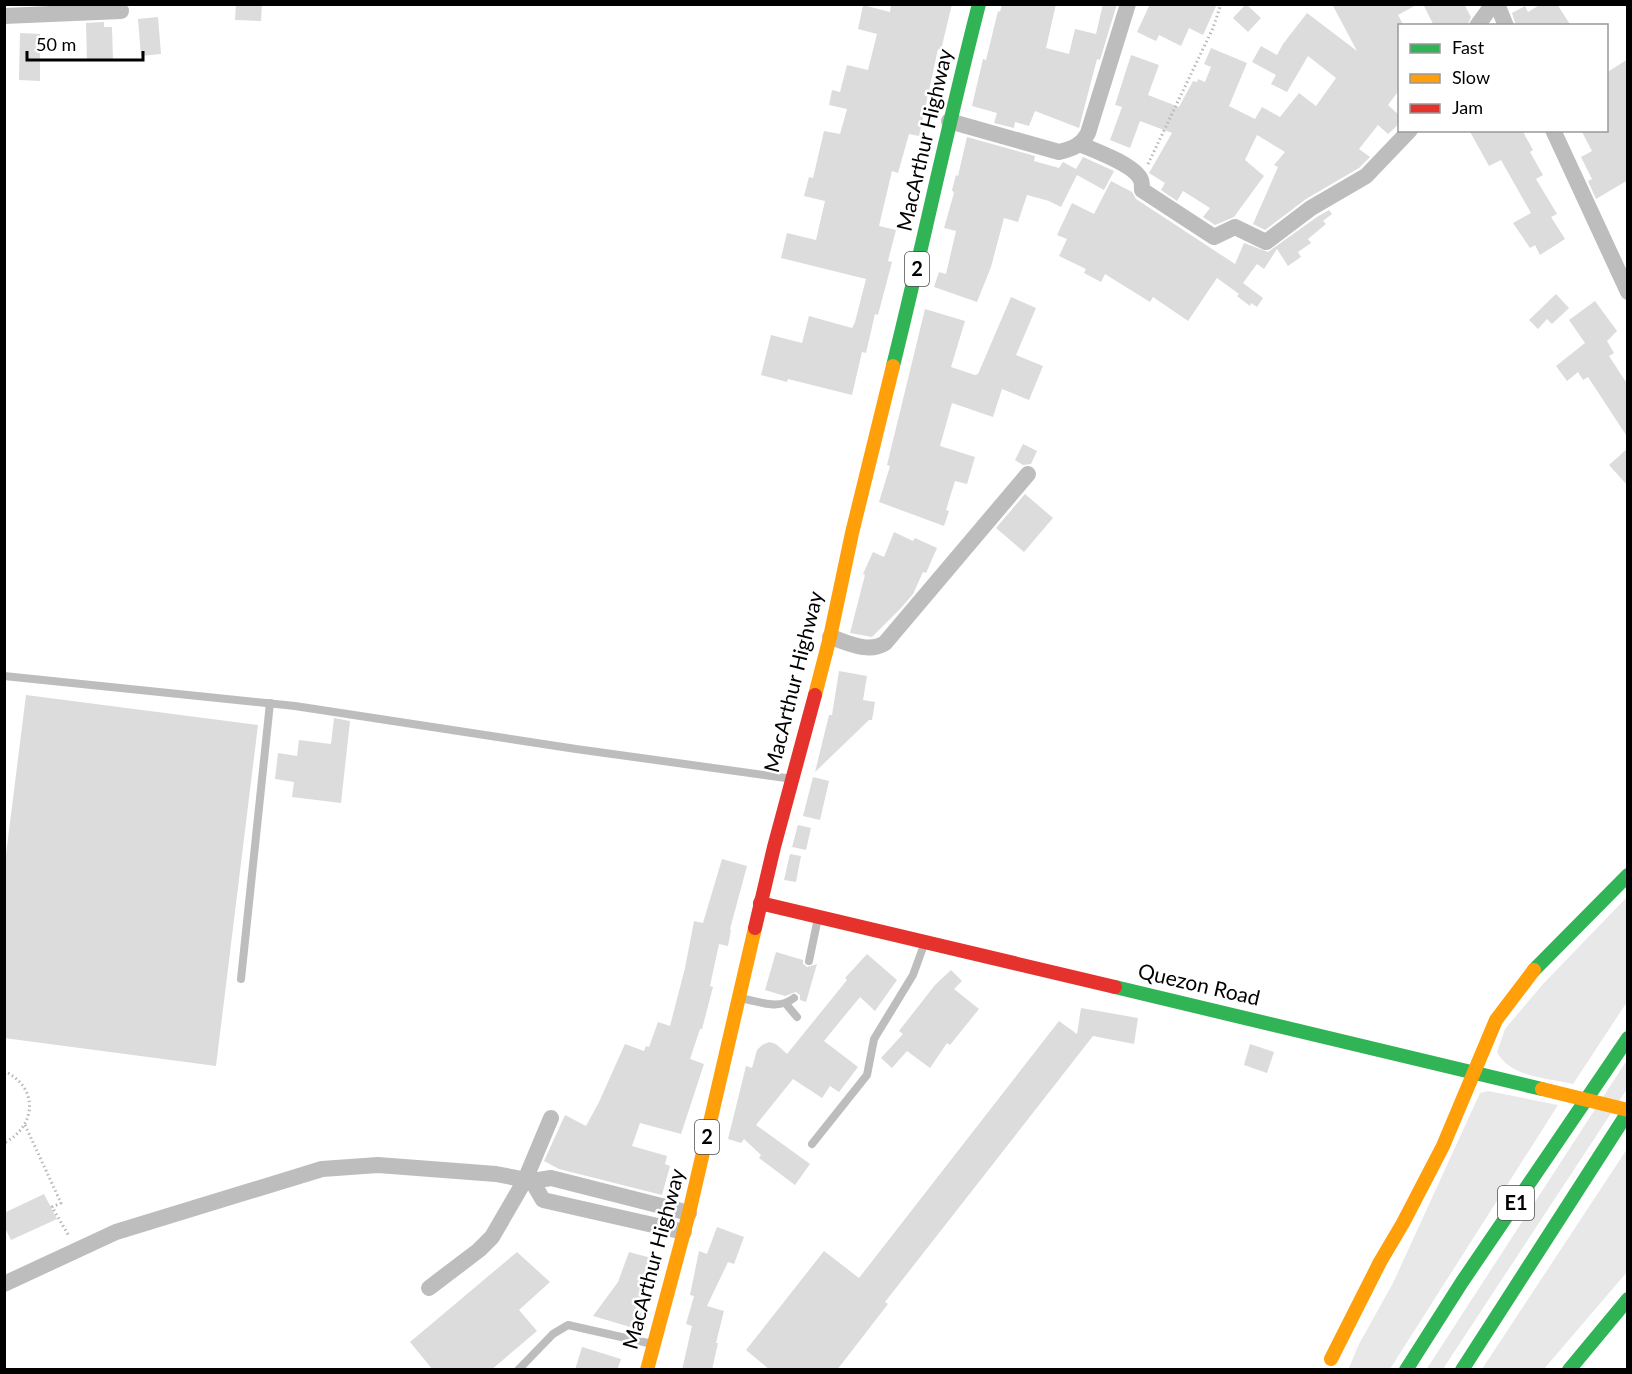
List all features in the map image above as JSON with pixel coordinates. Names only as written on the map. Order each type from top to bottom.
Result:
[{"type":"main road","name":"MacArthur Highway","points":[[647,1370],[689,1213],[760,903],[830,637],[852,533],[919,260],[949,121],[979,4]]},
{"type":"main road","points":[[1331,1359],[1443,1146],[1496,1020],[1531,973],[1628,875]]},
{"type":"main road","name":"Quezon Road","points":[[760,903],[1474,1072],[1628,1111]]},
{"type":"main road","name":"E1","points":[[1406,1370],[1462,1282],[1628,1038]]},
{"type":"main road","name":"E1","points":[[1462,1370],[1628,1111]]},
{"type":"main road","points":[[1569,1370],[1628,1299]]},
{"type":"street","points":[[949,121],[1059,152],[1080,144],[1088,133],[1128,4]]},
{"type":"street","points":[[1479,24],[1495,4],[1505,24]]},
{"type":"street","points":[[4,16],[122,11]]},
{"type":"street","points":[[1080,144],[1132,170],[1141,179],[1142,190],[1214,237],[1235,227],[1266,242],[1311,208],[1366,176],[1408,132]]},
{"type":"street","points":[[1554,132],[1627,291]]},
{"type":"street","points":[[830,637],[863,647],[881,646],[885,643],[1028,474]]},
{"type":"street","points":[[429,1288],[480,1250],[492,1237],[528,1181],[551,1118]]},
{"type":"street","points":[[4,1284],[116,1232],[322,1168],[378,1165],[496,1174],[528,1181],[551,1178],[689,1213]]},
{"type":"street","points":[[528,1181],[543,1200],[684,1232]]},
{"type":"street","points":[[583,1209],[590,1188]]},
{"type":"street","points":[[620,1217],[624,1196]]},
{"type":"lane","points":[[4,676],[270,703],[791,779]]},
{"type":"lane","points":[[241,979],[270,703]]},
{"type":"lane","points":[[809,961],[819,917]]},
{"type":"lane","points":[[812,1144],[867,1076],[874,1039],[913,975],[925,942]]},
{"type":"lane","points":[[738,997],[770,1004],[786,1004],[794,998]]},
{"type":"lane","points":[[786,1004],[797,1017]]},
{"type":"lane","points":[[518,1370],[553,1334],[568,1325],[653,1344]]},
{"type":"path","points":[[1141,179],[1213,28],[1221,4]]},
{"type":"path","points":[[4,1071],[19,1081],[28,1096],[29,1114],[25,1125],[15,1137],[4,1143]]},
{"type":"path","points":[[25,1125],[61,1203],[52,1207],[69,1236]]},
{"type":"shaded area","points":[[1627,897],[1627,1002],[1573,1084],[1530,1075],[1510,1067],[1497,1052],[1505,1029],[1543,984]]},
{"type":"shaded area","points":[[1627,1060],[1627,1089],[1443,1369],[1426,1370]]},
{"type":"shaded area","points":[[1488,1091],[1558,1105],[1390,1369],[1348,1370],[1359,1344],[1393,1283],[1480,1093]]},
{"type":"shaded area","points":[[1627,1149],[1627,1272],[1544,1369],[1482,1369]]},
{"type":"building","points":[[236,4],[262,4],[261,21],[235,20]]},
{"type":"building","points":[[891,4],[952,4],[941,50],[938,49],[919,136],[909,134],[898,173],[892,171],[879,226],[896,230],[888,261],[892,262],[878,315],[875,314],[866,353],[862,352],[852,395],[788,379],[787,382],[761,375],[771,335],[802,343],[809,316],[852,328],[855,322],[866,279],[781,258],[787,233],[816,240],[825,201],[804,196],[809,177],[813,178],[824,131],[840,134],[847,109],[829,105],[832,90],[840,92],[847,65],[868,70],[877,34],[858,29],[863,5],[890,12]]},
{"type":"building","points":[[1002,4],[1056,4],[1046,48],[1069,54],[1075,29],[1096,34],[1103,4],[1117,4],[1100,60],[1097,59],[1079,128],[1035,111],[1029,126],[1015,122],[1014,128],[994,123],[997,113],[972,106],[983,59],[986,60],[998,11],[1000,12]]},
{"type":"building","points":[[1150,4],[1217,4],[1203,35],[1189,28],[1181,46],[1159,35],[1156,41],[1137,32]]},
{"type":"building","points":[[1246,4],[1261,18],[1248,32],[1233,18]]},
{"type":"building","points":[[1332,4],[1418,4],[1398,15],[1403,24],[1398,24],[1398,92],[1388,105],[1398,114],[1398,125],[1388,134],[1378,125],[1359,149],[1370,157],[1359,168],[1306,199],[1265,230],[1253,224],[1278,167],[1274,165],[1285,152],[1257,135],[1245,160],[1264,176],[1234,217],[1215,225],[1203,217],[1210,208],[1183,191],[1177,201],[1161,190],[1165,183],[1149,173],[1172,133],[1140,121],[1130,148],[1110,140],[1122,107],[1115,105],[1131,55],[1159,65],[1148,95],[1179,107],[1193,81],[1197,82],[1198,79],[1205,82],[1211,67],[1204,64],[1211,48],[1247,63],[1229,106],[1255,119],[1262,107],[1280,117],[1299,93],[1316,106],[1336,78],[1308,56],[1287,92],[1271,84],[1276,75],[1252,62],[1261,46],[1277,55],[1307,13],[1357,51]]},
{"type":"building","points":[[1423,4],[1464,4],[1471,17],[1468,24],[1433,24]]},
{"type":"building","points":[[1541,4],[1557,4],[1570,24],[1515,24],[1512,13],[1525,6],[1528,12]]},
{"type":"building","points":[[158,17],[161,54],[141,56],[138,19]]},
{"type":"building","points":[[104,22],[104,27],[112,27],[113,61],[87,61],[86,23]]},
{"type":"building","points":[[20,33],[40,34],[40,81],[19,80]]},
{"type":"building","points":[[1628,59],[1628,180],[1596,199],[1588,181],[1592,179],[1581,157],[1592,151],[1582,132],[1608,132],[1608,72]]},
{"type":"building","points":[[1470,132],[1523,132],[1533,150],[1530,152],[1543,175],[1536,179],[1557,214],[1551,217],[1565,239],[1540,255],[1535,245],[1530,248],[1513,223],[1531,213],[1501,160],[1489,166]]},
{"type":"building","points":[[967,137],[1035,156],[1034,161],[1059,168],[1063,162],[1076,169],[1083,157],[1114,171],[1104,190],[1077,175],[1061,207],[1027,195],[1018,222],[1004,218],[991,267],[977,302],[934,287],[939,272],[946,274],[956,231],[944,228]]},
{"type":"building","points":[[1111,181],[1132,192],[1136,199],[1235,264],[1244,243],[1268,252],[1317,217],[1329,210],[1332,214],[1323,221],[1326,224],[1308,239],[1311,243],[1298,252],[1301,257],[1288,266],[1277,249],[1264,269],[1257,264],[1243,283],[1263,298],[1257,307],[1251,303],[1250,306],[1237,296],[1239,294],[1217,278],[1188,321],[1153,297],[1150,302],[1105,274],[1101,282],[1084,273],[1086,269],[1059,256],[1067,239],[1057,235],[1072,203],[1094,214]]},
{"type":"building","points":[[1556,294],[1569,308],[1552,324],[1547,319],[1538,329],[1529,320]]},
{"type":"building","points":[[1011,297],[1036,308],[1016,355],[1043,366],[1029,400],[1002,389],[993,417],[952,403],[940,446],[975,457],[967,484],[955,481],[946,510],[949,511],[944,526],[879,502],[890,466],[887,465],[925,309],[965,321],[951,367],[975,375],[978,374]]},
{"type":"building","points":[[1595,301],[1617,331],[1607,341],[1614,353],[1609,356],[1628,385],[1628,438],[1588,377],[1583,380],[1578,372],[1567,381],[1556,366],[1585,343],[1569,320]]},
{"type":"building","points":[[1023,444],[1037,451],[1031,464],[1023,465],[1015,460]]},
{"type":"building","points":[[1628,448],[1628,486],[1609,465]]},
{"type":"building","points":[[1025,494],[1053,518],[1024,552],[996,528]]},
{"type":"building","points":[[894,532],[913,541],[915,538],[937,548],[926,573],[923,572],[913,594],[872,637],[850,633],[865,575],[863,574],[873,552],[884,557]]},
{"type":"building","points":[[839,671],[867,676],[863,700],[875,702],[872,720],[869,720],[815,772],[829,715],[832,715]]},
{"type":"building","points":[[26,695],[258,725],[216,1066],[4,1038],[4,870]]},
{"type":"building","points":[[334,718],[350,721],[341,803],[292,797],[294,782],[275,779],[278,753],[297,756],[299,740],[331,744]]},
{"type":"building","points":[[813,777],[829,781],[820,820],[803,816]]},
{"type":"building","points":[[798,825],[811,828],[806,850],[792,847]]},
{"type":"building","points":[[790,854],[801,856],[796,882],[784,880]]},
{"type":"building","points":[[722,859],[747,866],[730,929],[728,946],[719,944],[710,986],[713,987],[702,1029],[700,1029],[690,1059],[704,1064],[681,1134],[640,1123],[632,1146],[667,1156],[665,1164],[670,1166],[662,1195],[559,1169],[544,1161],[565,1115],[586,1126],[625,1044],[644,1051],[646,1046],[649,1047],[658,1022],[670,1026],[694,921],[703,923]]},
{"type":"building","points":[[776,952],[803,960],[803,964],[807,967],[817,964],[806,1002],[800,1000],[800,995],[796,992],[785,996],[765,990]]},
{"type":"building","points":[[867,954],[897,980],[875,1011],[860,997],[824,1041],[858,1067],[839,1092],[830,1086],[822,1098],[793,1079],[756,1125],[810,1164],[795,1185],[759,1158],[761,1155],[744,1139],[741,1143],[728,1139],[746,1066],[752,1068],[757,1050],[769,1042],[776,1044],[787,1054],[847,980],[845,978]]},
{"type":"building","points":[[951,970],[962,981],[954,989],[979,1009],[950,1045],[947,1043],[930,1068],[907,1051],[892,1068],[881,1058],[903,1034],[899,1031],[935,985]]},
{"type":"building","points":[[1081,1008],[1138,1018],[1134,1044],[1093,1036],[885,1302],[888,1304],[837,1370],[770,1370],[746,1350],[824,1251],[859,1278],[1059,1021],[1077,1034]]},
{"type":"building","points":[[1250,1044],[1274,1052],[1267,1073],[1244,1065]]},
{"type":"building","points":[[44,1194],[57,1219],[11,1240],[4,1226],[4,1213]]},
{"type":"building","points":[[717,1227],[744,1237],[734,1264],[728,1262],[707,1306],[724,1311],[712,1370],[682,1370],[692,1326],[686,1324],[694,1296],[690,1295],[699,1251],[707,1254]]},
{"type":"building","points":[[517,1252],[550,1282],[519,1310],[537,1331],[491,1370],[433,1370],[410,1342]]},
{"type":"building","points":[[629,1252],[655,1259],[637,1329],[593,1316],[618,1282]]},
{"type":"building","points":[[582,1347],[621,1359],[617,1370],[575,1370]]},
{"type":"traffic: fast","points":[[893,366],[979,4]]},
{"type":"traffic: fast","points":[[1534,970],[1628,875]]},
{"type":"traffic: fast","points":[[1115,987],[1542,1089]]},
{"type":"traffic: fast","points":[[1406,1370],[1462,1282],[1628,1038]]},
{"type":"traffic: fast","points":[[1462,1370],[1628,1112]]},
{"type":"traffic: fast","points":[[1569,1370],[1628,1299]]},
{"type":"traffic: slow","points":[[815,695],[893,366]]},
{"type":"traffic: slow","points":[[647,1370],[689,1213],[755,928]]},
{"type":"traffic: slow","points":[[1331,1359],[1443,1146],[1496,1020],[1534,970]]},
{"type":"traffic: slow","points":[[1542,1089],[1628,1110]]},
{"type":"traffic: jam","points":[[755,928],[815,695]]},
{"type":"traffic: jam","points":[[760,903],[1115,987]]}]
